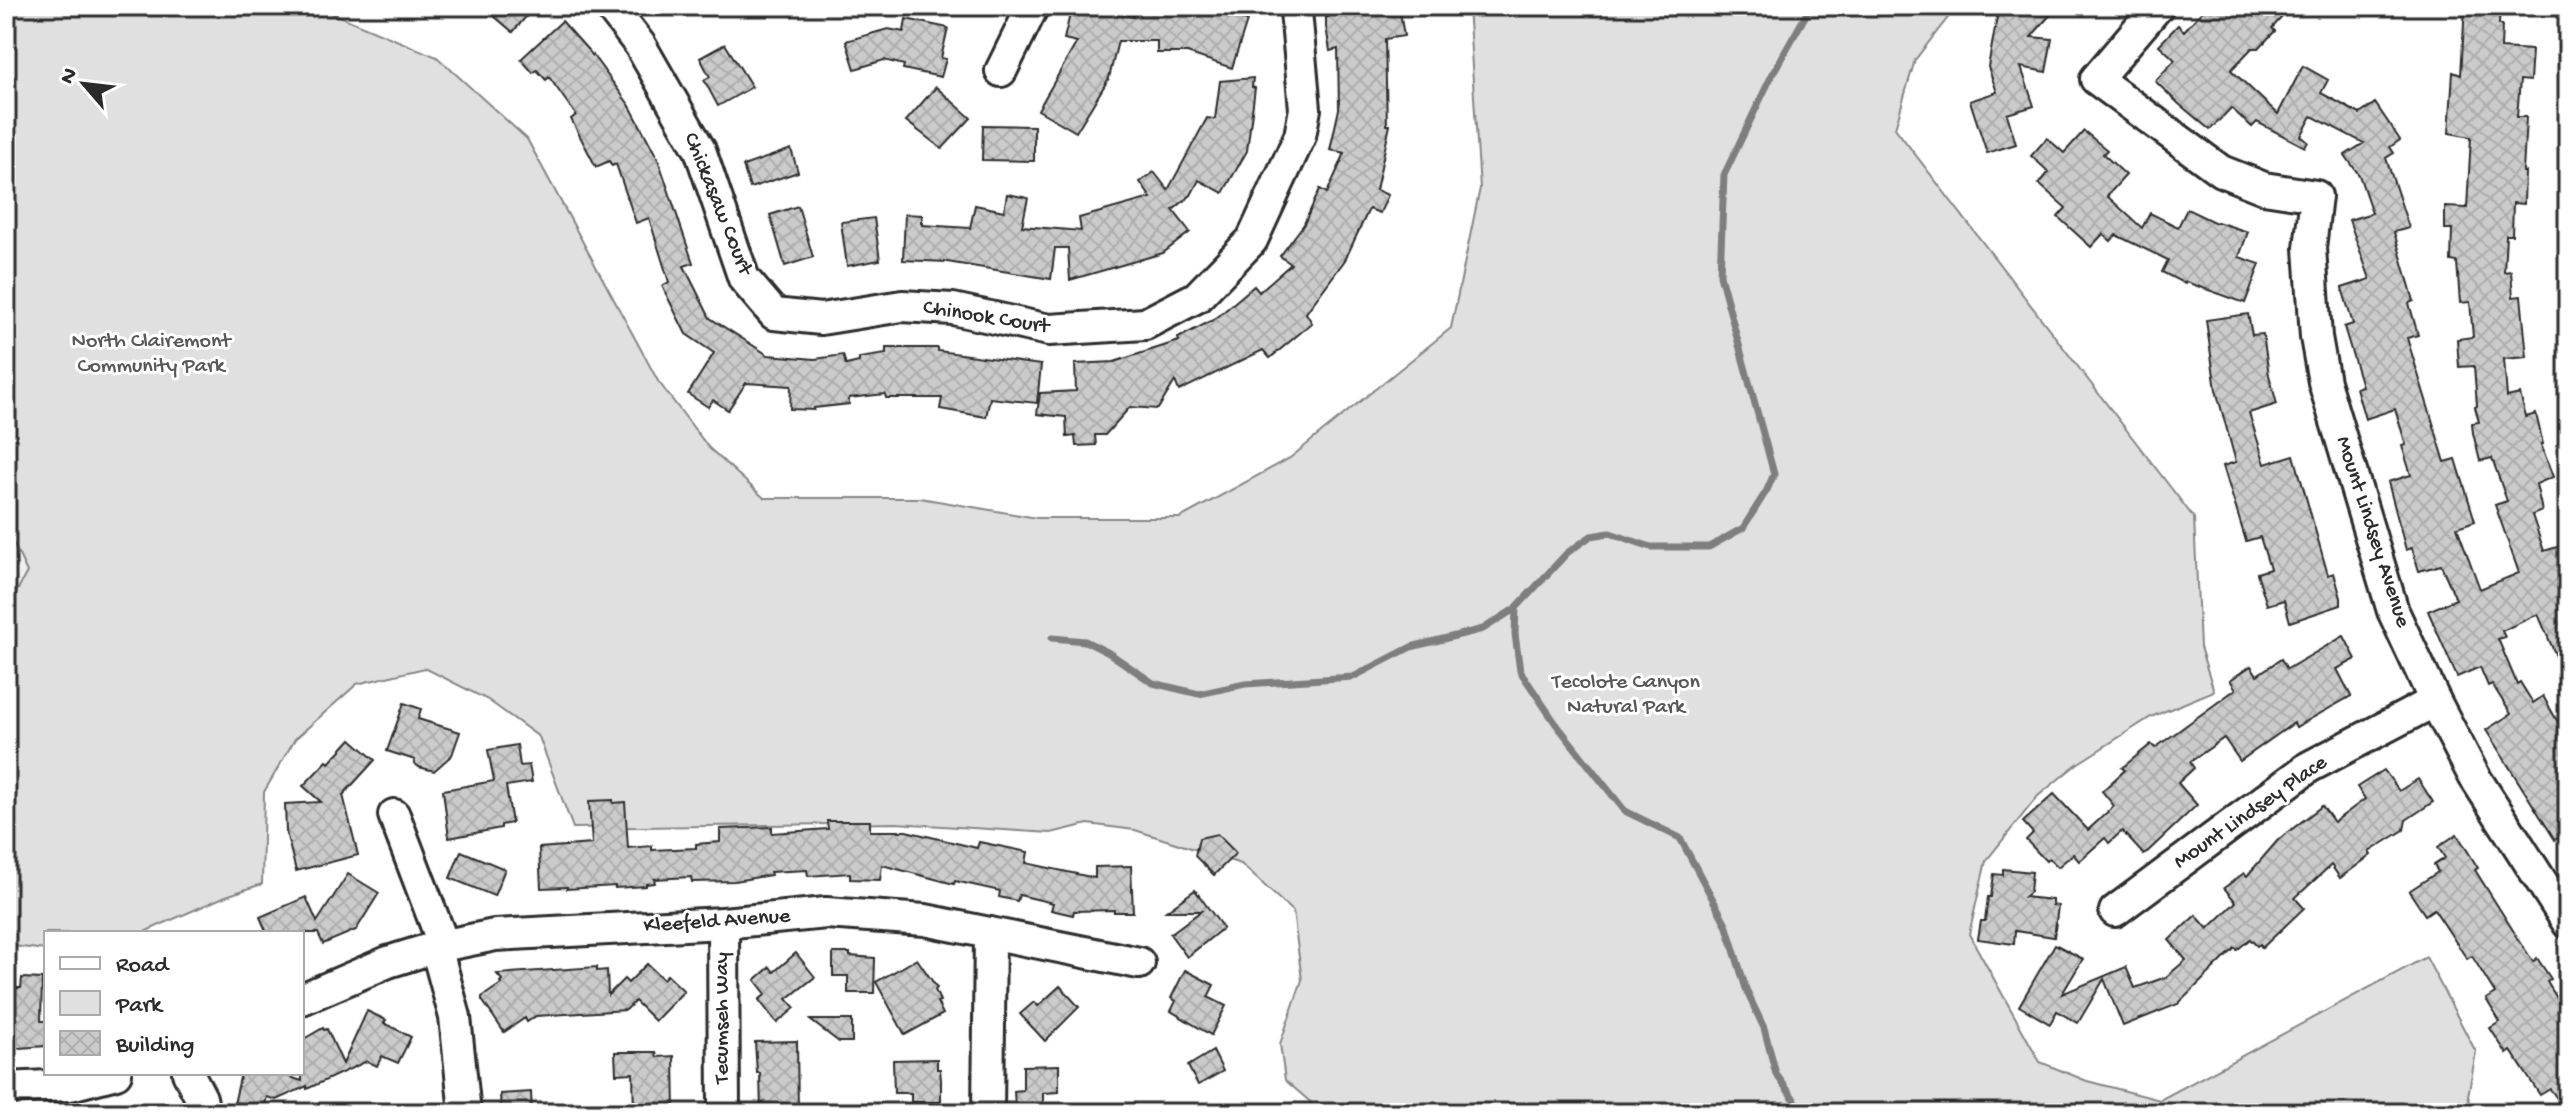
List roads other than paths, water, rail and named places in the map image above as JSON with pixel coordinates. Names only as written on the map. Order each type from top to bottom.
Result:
[{"type":"street","name":"Chickasaw Court","points":[[610,6],[640,45],[700,150],[744,279],[774,314],[821,319],[874,312]]},
{"type":"street","points":[[1001,71],[1033,6]]},
{"type":"street","name":"Chinook Court","points":[[874,312],[902,306],[953,309],[1049,330],[1145,324],[1197,297],[1252,240],[1300,136],[1305,109],[1296,11],[1293,6]]},
{"type":"street","name":"Mount Lindsey Avenue","points":[[2158,6],[2096,79],[2221,171],[2264,188],[2316,196],[2310,248],[2316,337],[2324,382],[2393,611],[2474,776],[2568,923]]},
{"type":"street","name":"Mount Lindsey Place","points":[[2115,911],[2309,767],[2435,701]]},
{"type":"street","points":[[394,815],[440,946],[455,1017],[465,1113]]},
{"type":"street","name":"Kleefeld Avenue","points":[[304,998],[388,962],[440,946],[495,935],[723,923],[826,913],[925,920],[1139,963]]},
{"type":"street","name":"Tecumseh Way","points":[[723,923],[724,1113]]},
{"type":"street","points":[[988,1113],[990,933]]},
{"type":"street","points":[[6,1088],[70,1085],[108,1075]]},
{"type":"street","points":[[189,1075],[201,1098],[204,1113]]},
{"type":"waterway","points":[[1804,1113],[1776,1074],[1764,1028],[1747,992],[1726,924],[1680,838],[1625,811],[1556,724],[1520,671],[1515,634],[1516,608],[1567,553],[1591,536],[1610,533],[1651,547],[1709,547],[1743,528],[1767,490],[1774,474],[1720,275],[1724,175],[1773,73],[1811,6]]},
{"type":"waterway","points":[[1052,638],[1085,641],[1109,653],[1153,683],[1199,694],[1245,684],[1353,677],[1411,647],[1483,629],[1516,608]]},
{"type":"park label","name":"North Clairemont Community Park","points":[[151,354]]},
{"type":"park label","name":"Tecolote Canyon Natural Park","points":[[1626,696]]}]
